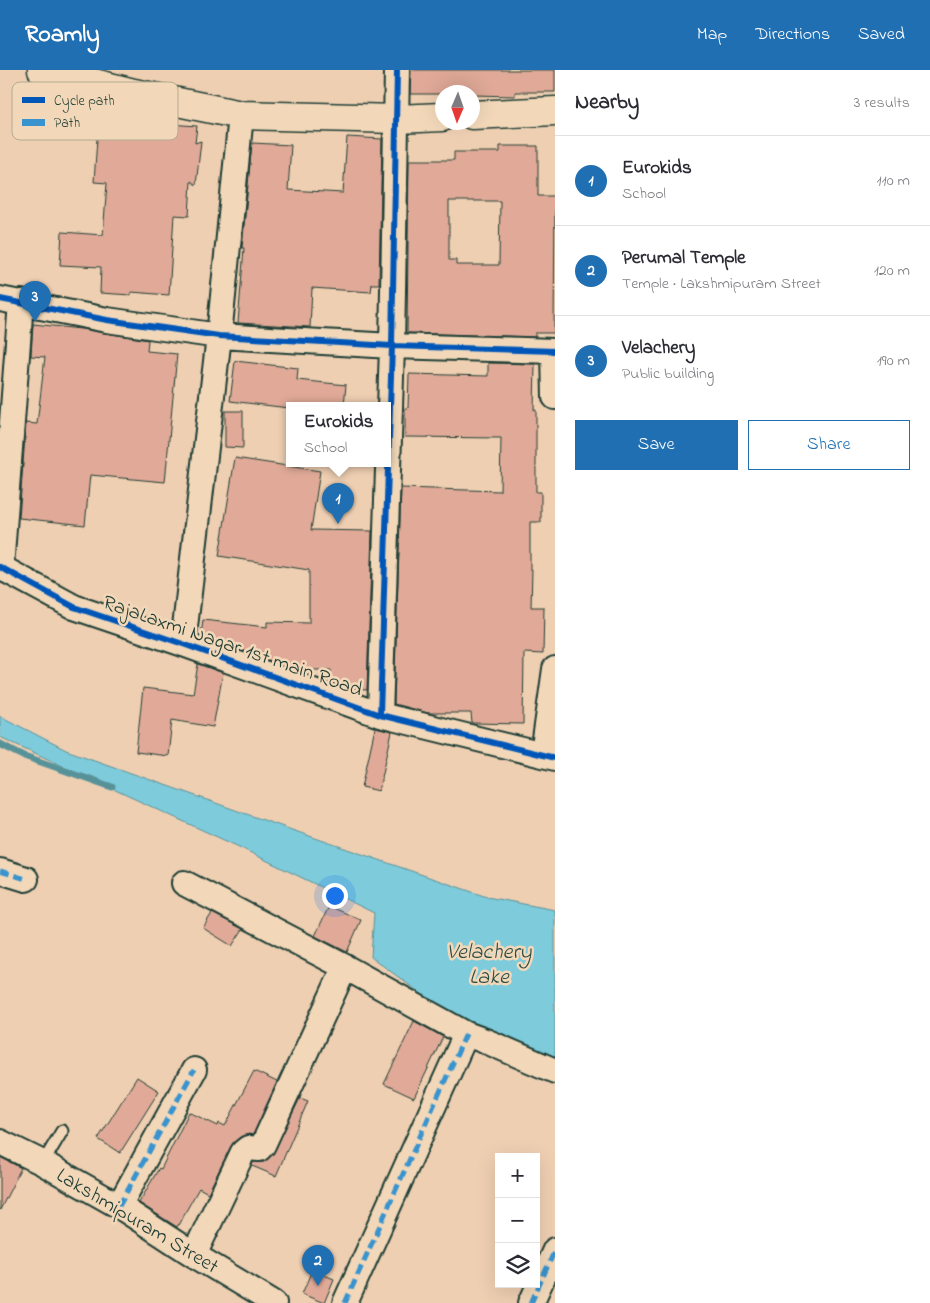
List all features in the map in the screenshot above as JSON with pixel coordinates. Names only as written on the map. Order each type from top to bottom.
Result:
[{"type":"street","points":[[42,70],[90,82]]},
{"type":"street","points":[[390,402],[397,70]]},
{"type":"street","points":[[178,102],[242,115],[397,119],[435,117]]},
{"type":"street","points":[[480,115],[555,111]]},
{"type":"street","points":[[183,644],[219,336],[242,115]]},
{"type":"street","points":[[0,568],[11,301],[107,320],[219,336],[392,346],[555,351],[555,397]]},
{"type":"street","points":[[380,715],[388,467]]},
{"type":"street","name":"RajaLaxmi Nagar 1st main Road","points":[[0,568],[74,607],[380,715],[549,756]]},
{"type":"street","points":[[549,756],[555,669]]},
{"type":"street","points":[[0,871],[26,879]]},
{"type":"street","points":[[184,884],[345,967],[466,1034],[555,1071]]},
{"type":"street","points":[[194,1255],[243,1152],[248,1148],[260,1149],[263,1145],[345,967]]},
{"type":"street","points":[[345,1303],[466,1034]]},
{"type":"street","points":[[120,1206],[194,1070]]},
{"type":"street","name":"Lakshmipuram Street","points":[[0,1142],[43,1163],[120,1206],[194,1255],[274,1303]]},
{"type":"street","points":[[531,1303],[555,1250]]},
{"type":"lane","points":[[43,1163],[62,1131]]},
{"type":"water","name":"Velachery Lake","points":[[0,716],[66,750],[289,829],[487,897],[555,910],[555,1059],[459,1020],[371,957],[374,913],[239,847],[0,737]]},
{"type":"building","points":[[411,70],[555,70],[555,92],[515,92],[515,96],[480,95],[480,85],[435,85],[435,94],[410,94]]},
{"type":"building","points":[[178,125],[197,126],[195,143],[201,141],[196,185],[191,181],[189,216],[174,215],[169,295],[131,292],[131,295],[100,293],[101,267],[60,265],[62,232],[103,235],[107,183],[94,182],[97,140],[178,140]]},
{"type":"building","points":[[347,137],[382,139],[379,284],[372,284],[371,292],[312,288],[310,327],[238,323],[244,248],[242,248],[252,143],[291,145],[288,190],[343,193]]},
{"type":"building","points":[[500,146],[538,146],[538,196],[555,196],[554,333],[535,333],[535,337],[407,333],[409,160],[454,160],[454,152],[500,152]],"holes":[[[449,201],[500,201],[499,265],[456,265],[456,260],[449,260]]]},
{"type":"building","points":[[33,324],[81,329],[148,340],[147,351],[177,354],[165,482],[90,475],[85,525],[19,518],[26,423],[37,424],[45,357],[31,356]]},
{"type":"building","points":[[235,361],[298,368],[297,380],[346,385],[344,402],[286,402],[286,408],[230,401]]},
{"type":"building","points":[[488,363],[535,364],[536,492],[541,492],[541,522],[530,522],[531,607],[544,607],[543,654],[524,653],[523,724],[472,723],[471,713],[428,713],[394,704],[401,488],[500,491],[501,438],[405,437],[405,408],[408,408],[409,374],[488,376]]},
{"type":"building","points":[[225,411],[243,411],[243,448],[225,447]]},
{"type":"building","points":[[235,458],[320,471],[311,530],[372,531],[367,690],[349,689],[331,683],[331,670],[295,670],[267,660],[267,653],[239,650],[201,636],[203,620],[267,627],[267,622],[309,623],[309,570],[219,556]]},
{"type":"building","points":[[198,664],[223,673],[213,727],[172,720],[168,756],[136,752],[143,688],[193,694]]},
{"type":"building","points":[[375,728],[392,732],[379,791],[362,787]]},
{"type":"building","points":[[329,906],[361,920],[347,952],[315,936]]},
{"type":"building","points":[[212,913],[243,929],[232,946],[203,928]]},
{"type":"building","points":[[414,1021],[443,1037],[414,1098],[384,1084]]},
{"type":"building","points":[[254,1071],[277,1082],[253,1135],[249,1134],[240,1137],[231,1146],[208,1193],[199,1188],[177,1227],[139,1203],[159,1168],[161,1169],[189,1112],[218,1126],[219,1123],[225,1126]]},
{"type":"building","points":[[137,1077],[159,1091],[120,1153],[98,1139]]},
{"type":"building","points":[[300,1098],[308,1101],[276,1176],[252,1166],[253,1162],[264,1162],[273,1154]]},
{"type":"building","points":[[0,1157],[21,1168],[0,1210]]},
{"type":"building","points":[[312,1270],[334,1279],[324,1303],[302,1294]]},
{"type":"waterway","points":[[0,744],[24,756],[112,787]]},
{"type":"marked path","points":[[0,871],[26,879]]},
{"type":"marked path","points":[[345,1303],[466,1034]]},
{"type":"marked path","points":[[119,1206],[194,1070]]},
{"type":"marked path","points":[[531,1303],[555,1250]]},
{"type":"cycle path","points":[[390,402],[397,70]]},
{"type":"cycle path","points":[[0,299],[107,320],[219,336],[392,346],[555,351]]},
{"type":"cycle path","points":[[380,715],[388,467]]},
{"type":"cycle path","points":[[0,567],[74,607],[380,715],[555,758]]},
{"type":"place","name":"Velachery","points":[[35,322]]},
{"type":"place","name":"Eurokids","points":[[338,524]]},
{"type":"place","name":"Perumal Temple","points":[[318,1286]]}]
